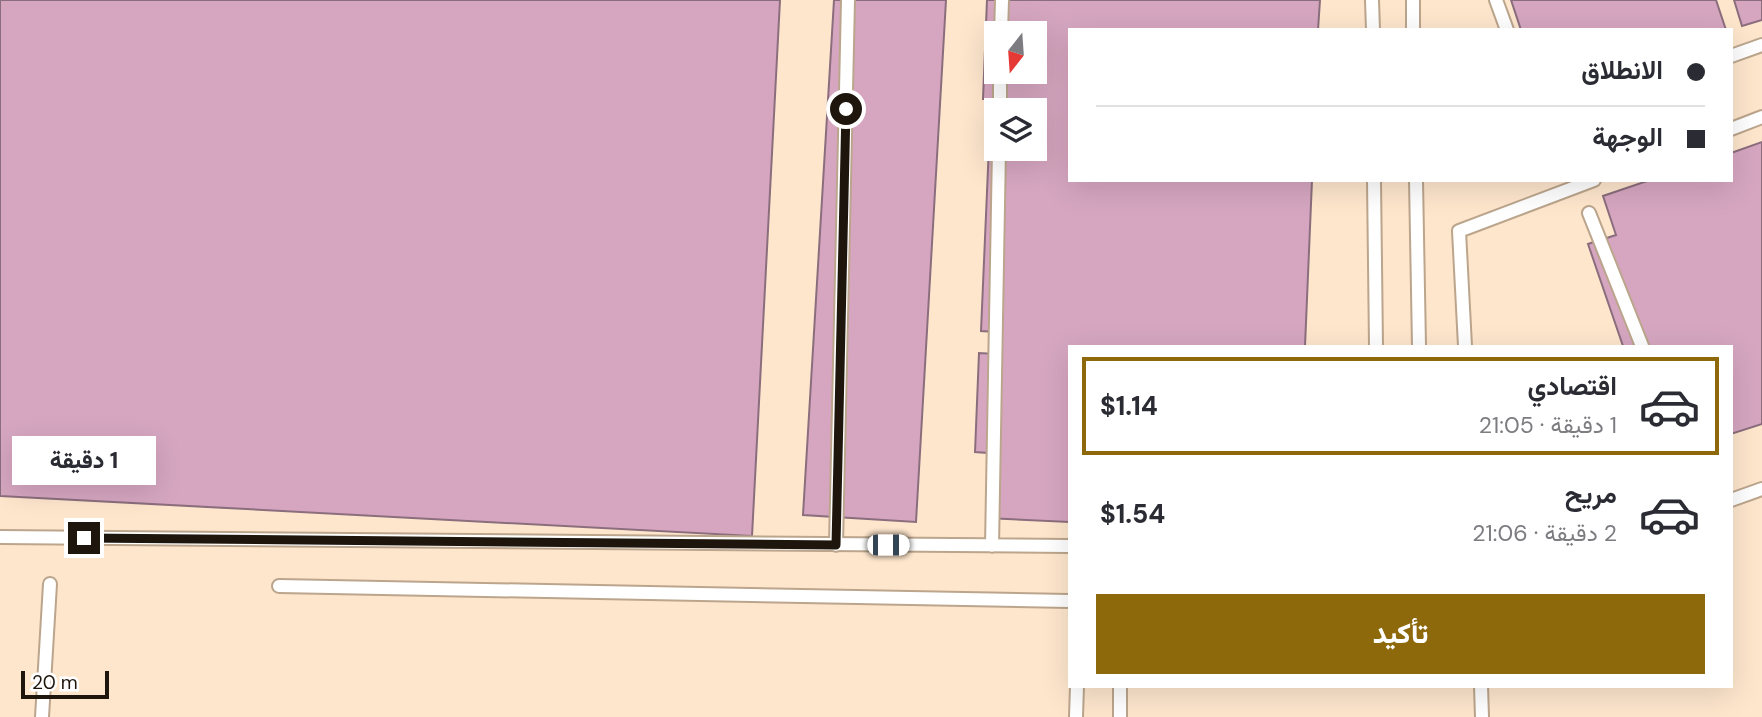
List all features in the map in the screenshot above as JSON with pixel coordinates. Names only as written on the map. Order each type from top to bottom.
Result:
[{"type":"lane","points":[[836,545],[848,0]]},
{"type":"lane","points":[[1001,21],[1002,0]]},
{"type":"lane","points":[[1372,0],[1373,28]]},
{"type":"lane","points":[[1413,0],[1413,28]]},
{"type":"lane","points":[[1496,0],[1506,28]]},
{"type":"lane","points":[[1733,55],[1762,45]]},
{"type":"lane","points":[[1733,128],[1762,117]]},
{"type":"lane","points":[[992,546],[999,161]]},
{"type":"lane","points":[[1374,182],[1376,345]]},
{"type":"lane","points":[[1416,182],[1419,345]]},
{"type":"lane","points":[[1465,345],[1459,231],[1589,182]]},
{"type":"lane","points":[[1589,214],[1642,345]]},
{"type":"lane","points":[[1733,499],[1762,489]]},
{"type":"lane","points":[[0,537],[1068,546]]},
{"type":"lane","points":[[42,717],[50,584]]},
{"type":"lane","points":[[279,586],[1068,601]]},
{"type":"lane","points":[[1076,717],[1077,688]]},
{"type":"lane","points":[[1120,688],[1121,717]]},
{"type":"lane","points":[[1481,688],[1483,716]]},
{"type":"shaded area","points":[[0,0],[1762,0],[1762,717],[0,717]]},
{"type":"building","points":[[0,0],[780,0],[752,536],[0,496]]},
{"type":"building","points":[[834,0],[946,0],[916,522],[803,515]]},
{"type":"building","points":[[987,0],[1320,0],[1318,28],[1068,28],[1068,182],[1312,182],[1305,345],[1068,345],[1068,522],[986,518],[988,453],[975,452],[979,353],[996,354],[997,332],[981,331],[988,161],[1047,161],[1047,98],[983,99],[984,74],[984,84],[1047,84],[1047,21],[986,21]]},
{"type":"building","points":[[1511,0],[1716,0],[1725,28],[1520,28]]},
{"type":"building","points":[[1734,0],[1762,0],[1762,20],[1742,26]]},
{"type":"building","points":[[1762,142],[1762,424],[1733,433],[1733,345],[1623,345],[1588,244],[1616,235],[1603,196],[1644,182],[1733,182],[1733,152]]},
{"type":"route","points":[[84,538],[836,545],[846,109]]}]
